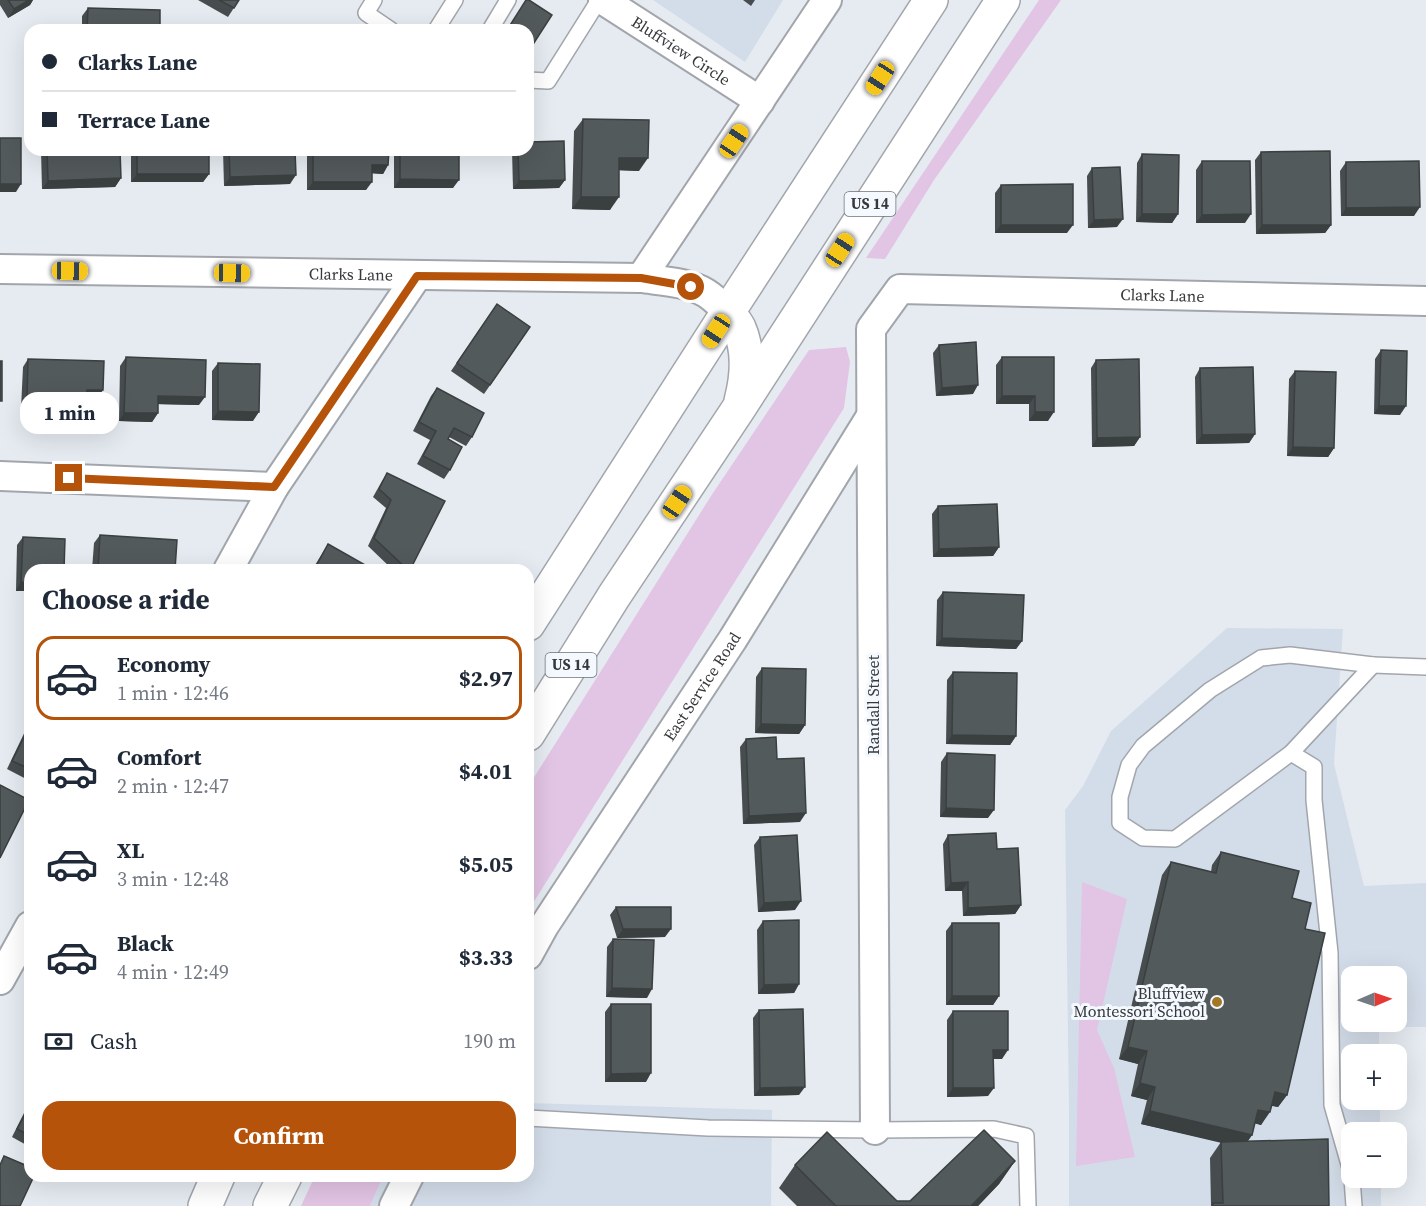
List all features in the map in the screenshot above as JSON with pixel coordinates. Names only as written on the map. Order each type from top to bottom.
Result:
[{"type":"highway","points":[[534,615],[931,0]]},
{"type":"highway","name":"US 14","points":[[534,724],[614,596],[739,408],[1003,0]]},
{"type":"highway","points":[[728,312],[739,328],[746,363],[745,385],[739,408]]},
{"type":"highway","points":[[205,1206],[215,1182]]},
{"type":"highway","points":[[270,1206],[282,1182]]},
{"type":"street","name":"Bluffview Circle","points":[[601,0],[760,101]]},
{"type":"street","points":[[641,278],[827,0]]},
{"type":"street","name":"Clarks Lane","points":[[0,269],[641,278],[691,287],[706,293],[728,312]]},
{"type":"street","points":[[231,564],[274,487],[417,276]]},
{"type":"street","name":"Clarks Lane","points":[[900,289],[1426,301]]},
{"type":"street","name":"Randall Street","points":[[875,1130],[872,329],[900,289]]},
{"type":"street","name":"East Service Road","points":[[534,944],[733,639],[872,416]]},
{"type":"street","points":[[0,476],[274,487]]},
{"type":"street","points":[[0,980],[24,937]]},
{"type":"street","points":[[394,1206],[406,1182]]},
{"type":"lane","points":[[374,0],[366,13],[382,24]]},
{"type":"lane","points":[[440,24],[455,0]]},
{"type":"lane","points":[[494,24],[508,0]]},
{"type":"lane","points":[[534,80],[548,81],[601,0]]},
{"type":"lane","points":[[1373,665],[1291,753],[1175,839],[1143,838],[1120,823],[1119,797],[1129,765],[1143,746],[1218,684],[1262,658],[1290,655],[1373,665],[1426,667]]},
{"type":"lane","points":[[1291,753],[1314,767],[1314,800],[1330,952],[1332,1105],[1341,1137]]},
{"type":"lane","points":[[534,1118],[708,1128],[994,1129],[1026,1136],[1028,1206]]},
{"type":"lane","points":[[1353,1188],[1354,1206]]},
{"type":"shaded area","points":[[653,0],[783,0],[745,62]]},
{"type":"shaded area","points":[[1039,0],[1061,0],[934,180],[885,259],[866,258]]},
{"type":"shaded area","points":[[846,347],[850,362],[844,408],[534,901],[534,777],[711,496],[809,350]]},
{"type":"shaded area","points":[[1227,628],[1343,629],[1334,764],[1364,886],[1426,883],[1426,1027],[1407,1027],[1407,966],[1341,966],[1341,1032],[1379,1032],[1379,1044],[1341,1044],[1341,1110],[1380,1110],[1380,1122],[1341,1122],[1341,1188],[1381,1188],[1381,1206],[1069,1206],[1065,810],[1083,786],[1111,731]]},
{"type":"shaded area","points":[[1082,882],[1127,899],[1097,1030],[1114,1068],[1135,1157],[1076,1166]]},
{"type":"shaded area","points":[[534,1103],[772,1110],[771,1206],[370,1206],[380,1182],[534,1182]]},
{"type":"shaded area","points":[[312,1182],[380,1182],[370,1206],[301,1206]]},
{"type":"building","points":[[8,0],[29,0],[14,9]]},
{"type":"building","points":[[219,0],[239,0],[234,8]]},
{"type":"building","points":[[526,0],[552,15],[534,43],[534,24],[511,24]]},
{"type":"building","points":[[88,8],[160,10],[160,24],[87,24]]},
{"type":"building","points":[[583,119],[649,120],[648,158],[619,158],[619,197],[581,197]]},
{"type":"building","points":[[0,138],[21,138],[21,184],[0,184]]},
{"type":"building","points":[[564,141],[565,180],[519,181],[518,156],[534,156],[534,142]]},
{"type":"building","points":[[1330,151],[1331,225],[1262,225],[1261,152]]},
{"type":"building","points":[[1142,154],[1179,155],[1178,214],[1142,214]]},
{"type":"building","points":[[47,156],[120,156],[121,178],[48,181]]},
{"type":"building","points":[[137,156],[209,156],[209,174],[137,174]]},
{"type":"building","points":[[229,156],[295,156],[296,175],[230,177]]},
{"type":"building","points":[[313,156],[389,156],[388,165],[372,165],[372,182],[313,182]]},
{"type":"building","points":[[400,156],[459,156],[459,180],[400,179]]},
{"type":"building","points":[[1202,161],[1250,161],[1251,214],[1202,215]]},
{"type":"building","points":[[1419,161],[1420,207],[1346,208],[1346,162]]},
{"type":"building","points":[[1120,167],[1123,219],[1094,220],[1092,168]]},
{"type":"building","points":[[1073,184],[1073,225],[1001,225],[1001,185]]},
{"type":"building","points":[[497,304],[530,327],[490,385],[457,363]]},
{"type":"building","points":[[976,342],[978,385],[942,388],[939,345]]},
{"type":"building","points":[[1381,350],[1407,351],[1406,406],[1379,406]]},
{"type":"building","points":[[126,357],[206,360],[205,397],[158,396],[158,413],[124,413]]},
{"type":"building","points":[[1002,357],[1054,357],[1054,412],[1035,412],[1035,396],[1002,396]]},
{"type":"building","points":[[28,359],[104,361],[103,390],[87,390],[87,401],[27,400]]},
{"type":"building","points":[[1139,359],[1140,437],[1097,438],[1096,360]]},
{"type":"building","points":[[0,361],[2,361],[2,401],[0,401]]},
{"type":"building","points":[[218,363],[260,364],[259,412],[218,411]]},
{"type":"building","points":[[1253,367],[1255,434],[1202,435],[1200,368]]},
{"type":"building","points":[[1295,371],[1336,372],[1334,448],[1293,447]]},
{"type":"building","points":[[437,388],[484,413],[472,437],[454,428],[448,439],[462,447],[450,470],[423,456],[436,431],[419,422]]},
{"type":"building","points":[[387,473],[445,501],[413,564],[402,564],[374,538],[391,500],[379,489]]},
{"type":"building","points":[[997,504],[999,547],[939,549],[938,506]]},
{"type":"building","points":[[100,535],[177,540],[175,564],[98,564]]},
{"type":"building","points":[[23,537],[65,539],[64,564],[24,564],[24,582],[21,582]]},
{"type":"building","points":[[328,544],[363,564],[317,564]]},
{"type":"building","points":[[943,592],[1024,595],[1022,641],[942,638]]},
{"type":"building","points":[[762,668],[806,669],[805,725],[761,724]]},
{"type":"building","points":[[953,672],[1017,673],[1016,736],[952,735]]},
{"type":"building","points":[[24,737],[24,766],[12,761]]},
{"type":"building","points":[[776,737],[777,759],[804,758],[806,813],[749,816],[746,739]]},
{"type":"building","points":[[947,753],[995,755],[994,810],[946,808]]},
{"type":"building","points":[[0,785],[24,797],[24,810],[0,858]]},
{"type":"building","points":[[996,833],[997,849],[1018,848],[1021,905],[968,908],[968,882],[951,883],[948,835]]},
{"type":"building","points":[[797,835],[801,901],[764,903],[760,837]]},
{"type":"building","name":"Bluffview Montessori School","points":[[1221,852],[1299,871],[1292,898],[1311,903],[1305,929],[1325,933],[1287,1095],[1275,1092],[1270,1112],[1258,1110],[1252,1135],[1150,1111],[1155,1087],[1140,1083],[1147,1051],[1128,1047],[1171,862],[1216,873]]},
{"type":"building","points":[[616,907],[671,907],[671,929],[623,929]]},
{"type":"building","points":[[799,920],[799,984],[764,985],[763,921]]},
{"type":"building","points":[[952,923],[999,923],[999,996],[952,996]]},
{"type":"building","points":[[613,939],[654,940],[652,989],[612,988]]},
{"type":"building","points":[[611,1004],[651,1004],[651,1073],[611,1074]]},
{"type":"building","points":[[803,1009],[805,1087],[760,1088],[759,1010]]},
{"type":"building","points":[[953,1011],[1008,1011],[1008,1050],[993,1050],[994,1088],[953,1088]]},
{"type":"building","points":[[24,1116],[24,1133],[17,1129]]},
{"type":"building","points":[[984,1130],[1015,1161],[971,1206],[836,1206],[795,1165],[827,1132],[897,1201],[910,1201]]},
{"type":"building","points":[[1328,1139],[1329,1206],[1213,1206],[1213,1203],[1223,1203],[1221,1142]]},
{"type":"building","points":[[4,1156],[24,1164],[24,1182],[31,1182],[20,1206],[0,1206],[0,1165]]},
{"type":"place","name":"Bluffview Montessori School","points":[[1217,1002]]},
{"type":"route","points":[[69,478],[274,487],[417,276],[641,278],[691,287]]}]
